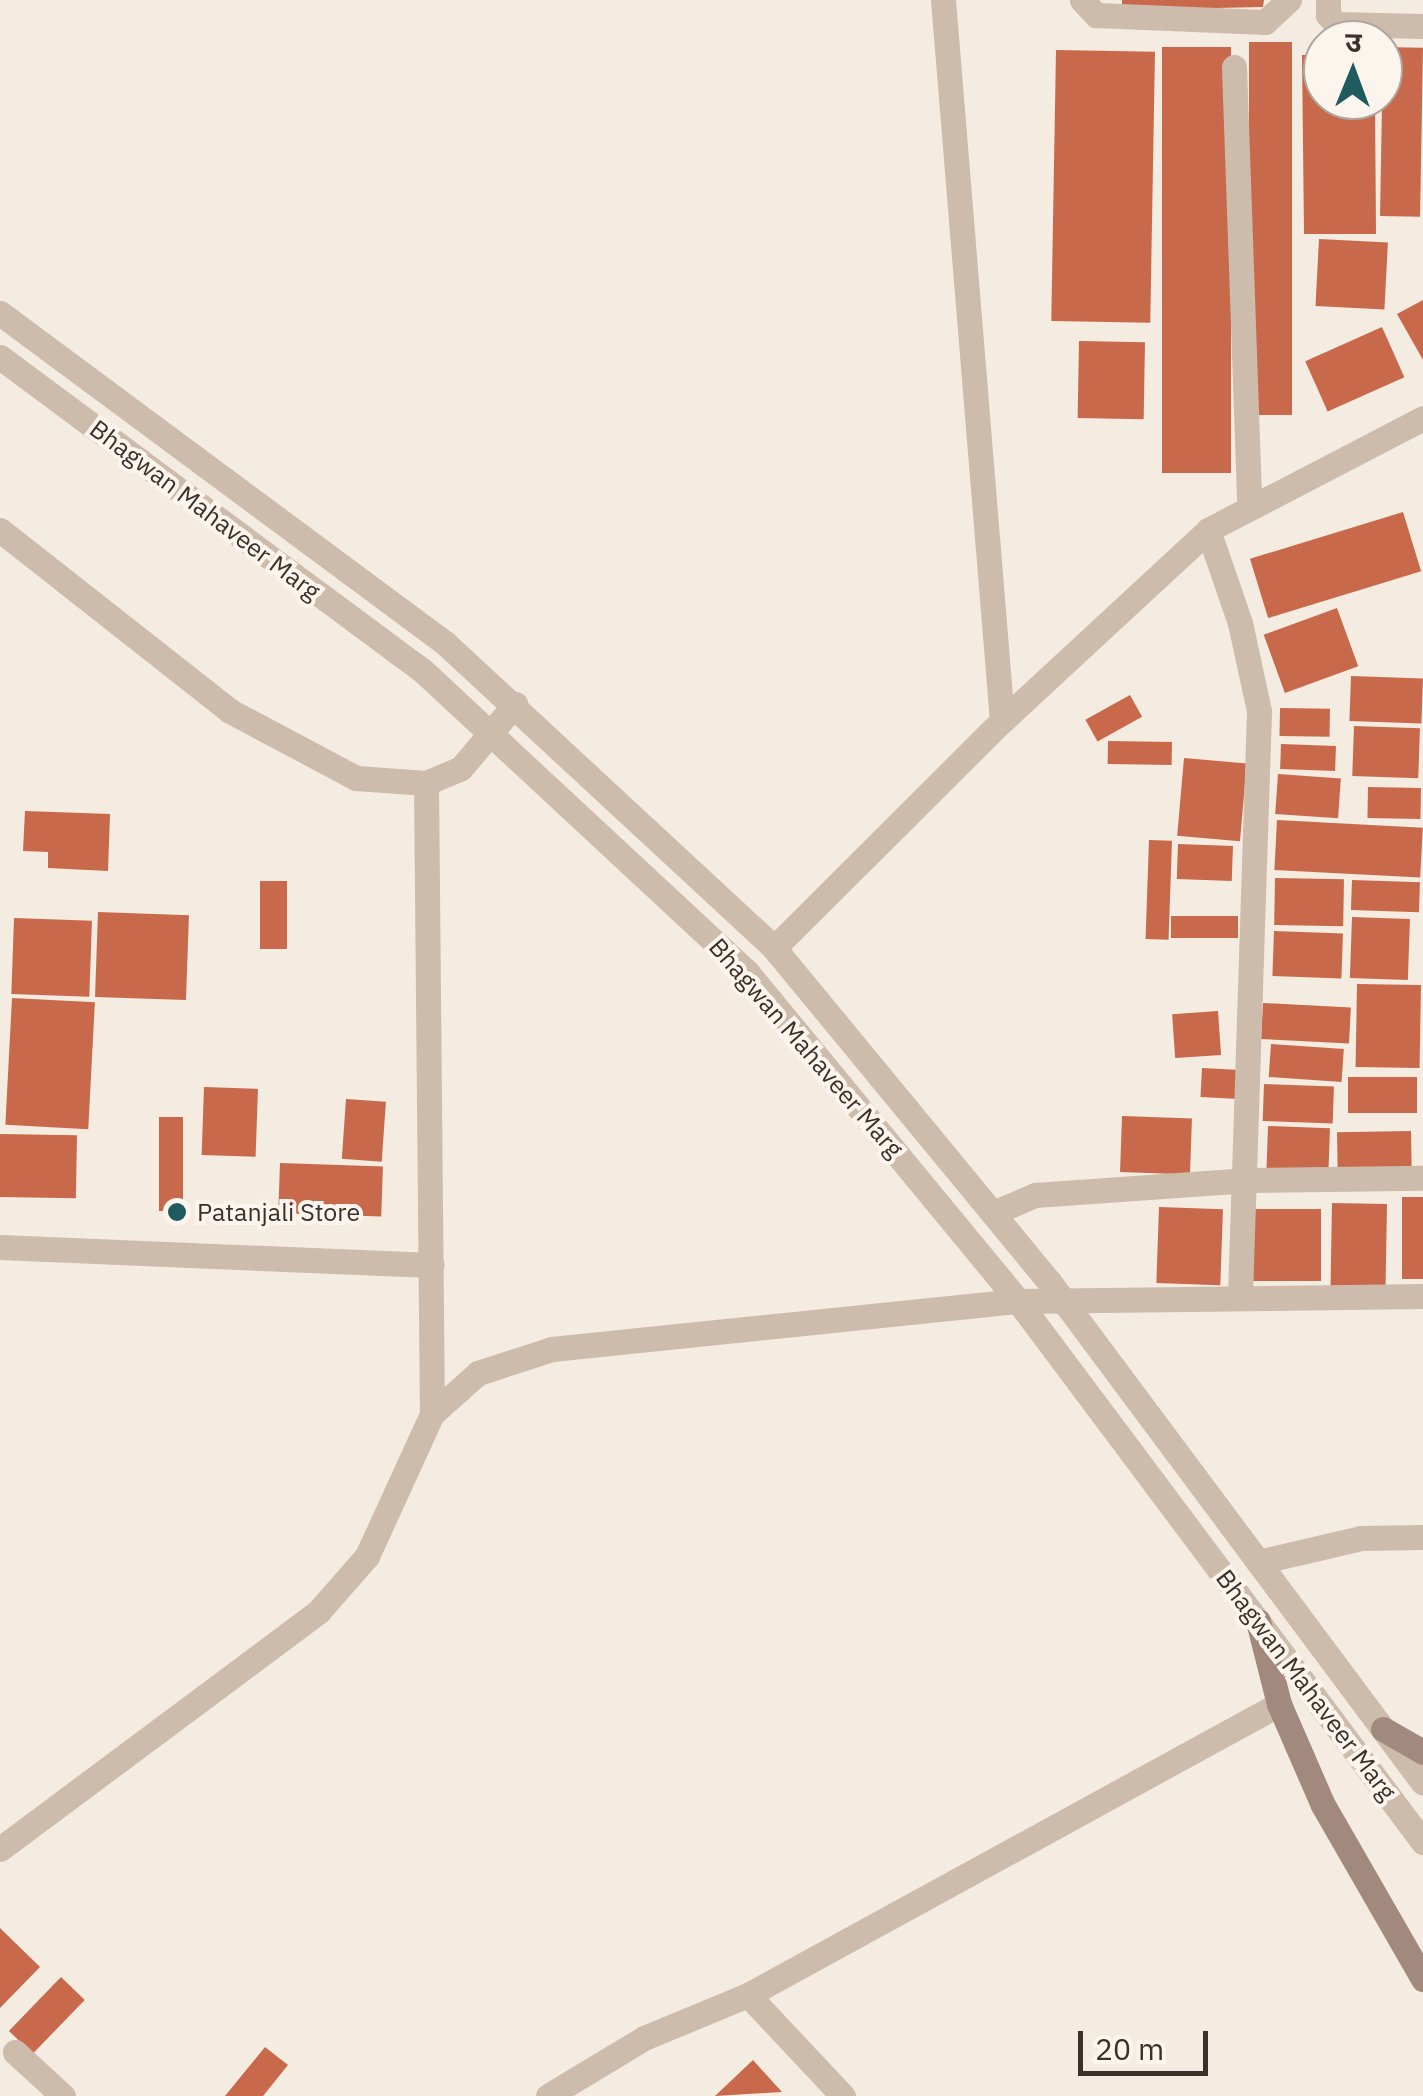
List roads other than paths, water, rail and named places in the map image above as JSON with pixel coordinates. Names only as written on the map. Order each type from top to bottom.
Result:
[{"type":"main road","points":[[1258,1621],[1279,1704],[1323,1805],[1423,1979]]},
{"type":"main road","points":[[1382,1730],[1423,1752]]},
{"type":"street","points":[[943,0],[1002,721]]},
{"type":"street","points":[[1082,0],[1096,15],[1266,22],[1289,0]]},
{"type":"street","points":[[1328,0],[1328,15],[1336,24],[1423,26]]},
{"type":"street","points":[[1234,67],[1249,504]]},
{"type":"street","name":"Bhagwan Mahaveer Marg","points":[[0,313],[445,643],[774,948],[993,1213],[1423,1783]]},
{"type":"street","name":"Bhagwan Mahaveer Marg","points":[[1,360],[423,670],[747,972],[1018,1301],[1423,1842]]},
{"type":"street","points":[[774,948],[1002,721],[1208,530],[1249,504],[1423,418]]},
{"type":"street","points":[[0,530],[230,711],[281,743],[356,778],[426,783],[460,768],[515,704]]},
{"type":"street","points":[[1208,530],[1240,622],[1259,711],[1248,1180],[1240,1297]]},
{"type":"street","points":[[426,783],[432,1414]]},
{"type":"street","points":[[993,1213],[1035,1195],[1248,1180],[1423,1178]]},
{"type":"street","points":[[0,1247],[432,1265]]},
{"type":"street","points":[[0,1849],[319,1611],[367,1556],[432,1414],[478,1372],[552,1350],[1018,1301],[1423,1296]]},
{"type":"street","points":[[1258,1562],[1360,1538],[1423,1538]]},
{"type":"street","points":[[548,2096],[644,2038],[748,1995],[1279,1704]]},
{"type":"street","points":[[748,1995],[844,2096]]},
{"type":"street","points":[[15,2052],[63,2096]]},
{"type":"place","name":"Patanjali Store","points":[[177,1212]]}]
